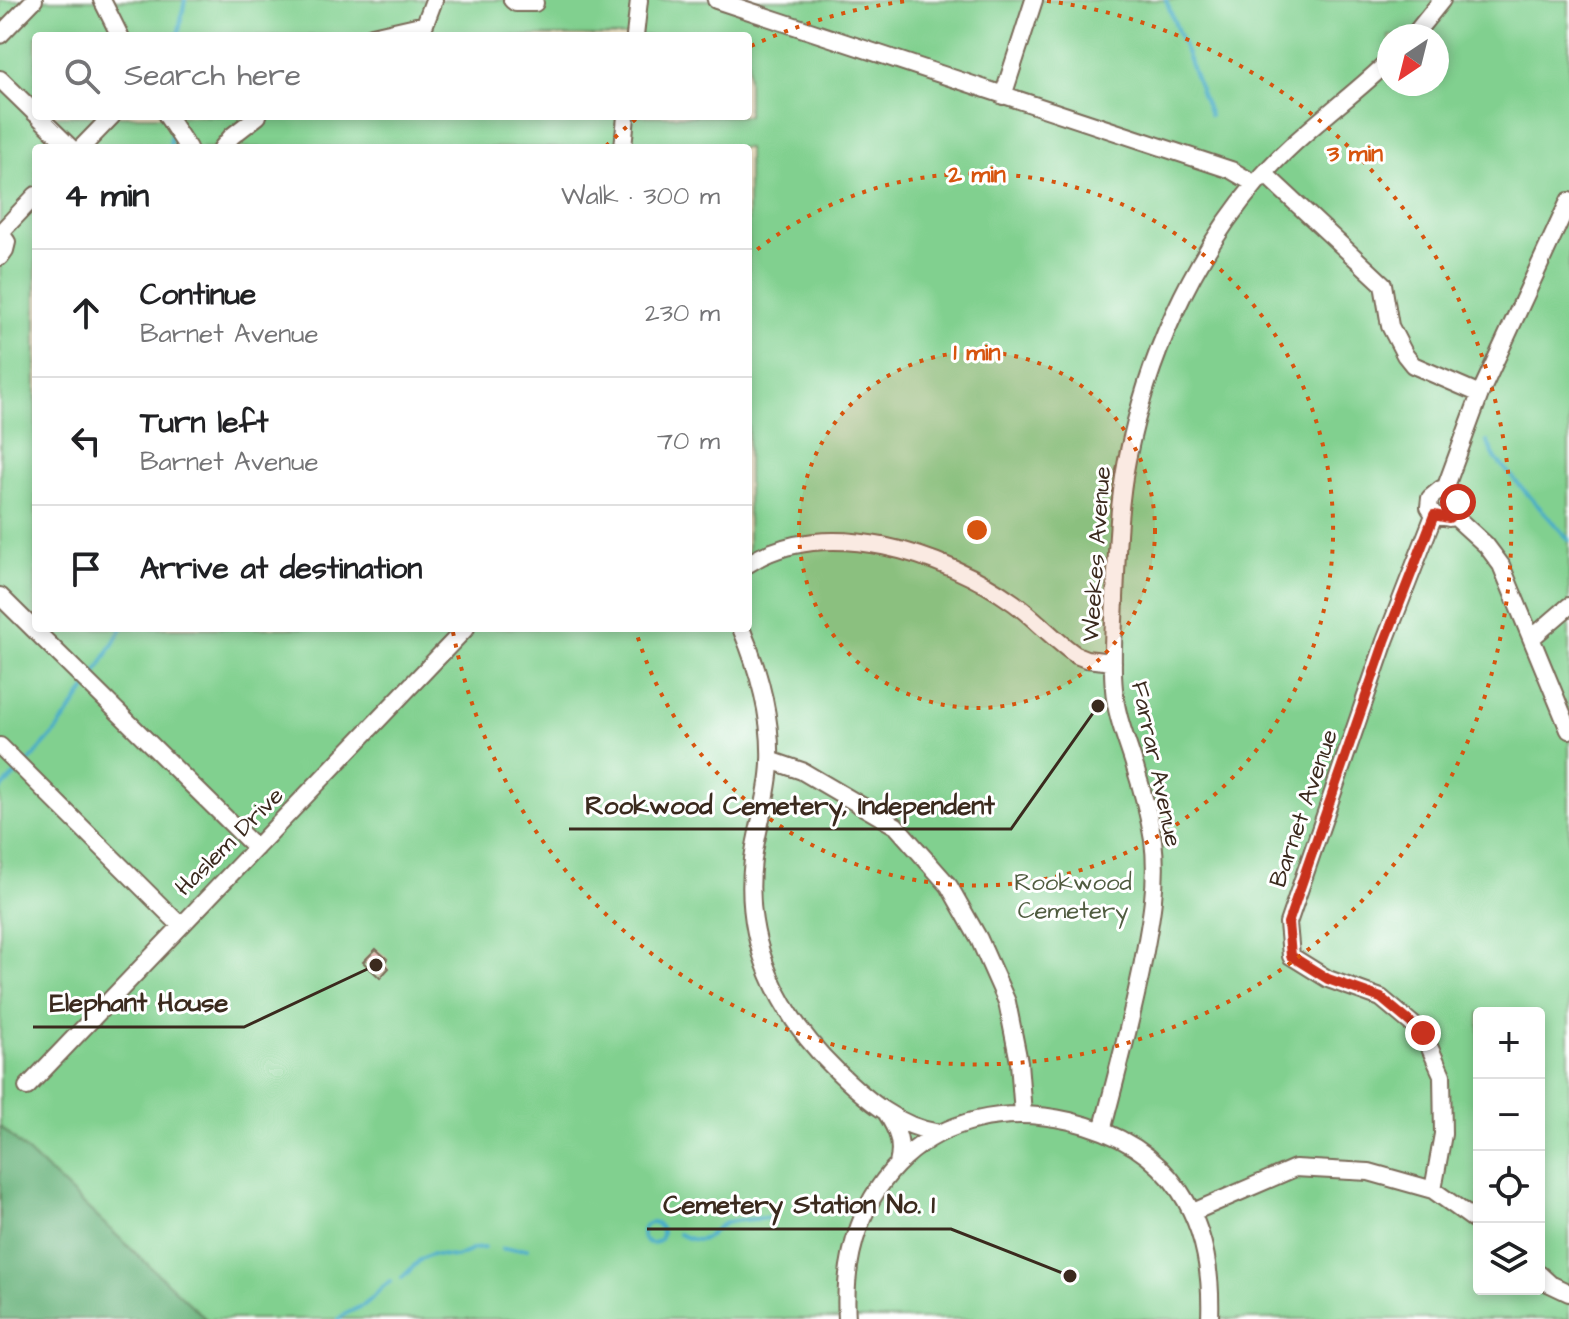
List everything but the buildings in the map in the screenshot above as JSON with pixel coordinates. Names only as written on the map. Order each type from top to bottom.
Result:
[{"type":"street","points":[[0,35],[34,0]]},
{"type":"street","points":[[102,0],[118,32]]},
{"type":"street","points":[[390,32],[425,24],[434,0]]},
{"type":"street","points":[[512,0],[516,3],[535,3]]},
{"type":"street","points":[[635,32],[639,0]]},
{"type":"street","points":[[716,0],[1260,179],[1383,284],[1390,326],[1413,365],[1480,394]]},
{"type":"street","points":[[1003,96],[1034,0]]},
{"type":"street","points":[[1423,24],[1442,0]]},
{"type":"street","name":"Weekes Avenue","points":[[1113,662],[1122,496],[1141,404],[1163,339],[1215,241],[1260,179],[1299,137],[1377,71]]},
{"type":"street","points":[[0,79],[32,110]]},
{"type":"street","points":[[42,120],[67,144]]},
{"type":"street","points":[[85,144],[108,120]]},
{"type":"street","points":[[170,120],[184,143]]},
{"type":"street","points":[[225,144],[253,120]]},
{"type":"street","points":[[623,144],[626,120]]},
{"type":"street","points":[[0,257],[7,242],[0,232],[32,199]]},
{"type":"street","name":"Barnet Avenue","points":[[1433,1190],[1443,1134],[1442,1075],[1423,1033],[1381,998],[1328,979],[1291,956],[1288,923],[1385,641],[1434,515],[1429,507],[1430,498],[1436,491],[1445,489],[1480,394],[1569,201]]},
{"type":"street","points":[[1445,489],[1454,493],[1458,502],[1453,515]]},
{"type":"street","points":[[1434,515],[1444,518],[1453,515]]},
{"type":"street","points":[[1453,515],[1495,556],[1533,637],[1569,730]]},
{"type":"street","name":"Farrar Avenue","points":[[752,562],[802,541],[881,544],[955,568],[1013,602],[1076,655],[1113,662],[1116,712],[1139,779],[1153,843],[1153,882],[1151,919],[1141,972],[1102,1131]]},
{"type":"street","points":[[0,596],[32,627]]},
{"type":"street","points":[[1533,637],[1569,606]]},
{"type":"street","points":[[38,632],[256,848]]},
{"type":"street","name":"Haslem Drive","points":[[27,1087],[462,632]]},
{"type":"street","points":[[742,632],[765,700],[770,760],[769,782],[751,881],[750,905],[760,953],[778,995],[799,1028],[834,1068],[886,1112],[918,1128],[939,1133]]},
{"type":"street","points":[[5,750],[180,925]]},
{"type":"street","points":[[770,760],[802,771],[896,826],[949,886],[979,939],[1007,1002],[1019,1062],[1023,1114]]},
{"type":"street","points":[[886,1112],[899,1136],[898,1164]]},
{"type":"street","points":[[847,1319],[847,1279],[855,1241],[869,1205],[898,1164],[919,1145],[939,1133],[972,1120],[1023,1114],[1052,1117],[1124,1139],[1171,1177],[1193,1212],[1205,1251],[1210,1319]]},
{"type":"street","points":[[1193,1212],[1295,1168],[1369,1172],[1433,1190],[1473,1219]]},
{"type":"street","points":[[1545,1279],[1569,1293]]},
{"type":"green space","name":"Rookwood Cemetery","points":[[0,0],[1569,0],[1569,1319],[0,1319]]},
{"type":"green space","points":[[0,1126],[206,1319],[0,1319]]},
{"type":"waterway","points":[[179,32],[185,0]]},
{"type":"waterway","points":[[1166,0],[1210,115]]},
{"type":"waterway","points":[[170,144],[171,134]]},
{"type":"waterway","points":[[1487,442],[1496,459],[1569,540]]},
{"type":"waterway","points":[[91,682],[120,632]]},
{"type":"waterway","points":[[25,766],[57,730],[86,689]]},
{"type":"waterway","points":[[0,790],[18,772]]},
{"type":"waterway","points":[[679,1234],[690,1239],[704,1239],[729,1222],[767,1218]]},
{"type":"waterway","points":[[652,1223],[659,1226],[662,1233],[659,1240],[652,1243],[645,1240],[642,1233],[645,1226],[652,1223]]},
{"type":"waterway","points":[[402,1278],[421,1259],[431,1254],[456,1257],[484,1248]]},
{"type":"waterway","points":[[502,1249],[527,1249]]},
{"type":"waterway","points":[[339,1319],[365,1304],[390,1282]]},
{"type":"place","name":"Rookwood Cemetery, Independent","points":[[1098,706]]},
{"type":"place","name":"Elephant House","points":[[376,965]]},
{"type":"place","name":"Cemetery Station No. 1","points":[[1070,1276]]},
{"type":"route","points":[[1423,1033],[1381,998],[1328,979],[1291,956],[1288,923],[1423,540],[1434,515],[1449,518],[1456,511],[1458,502]]}]
